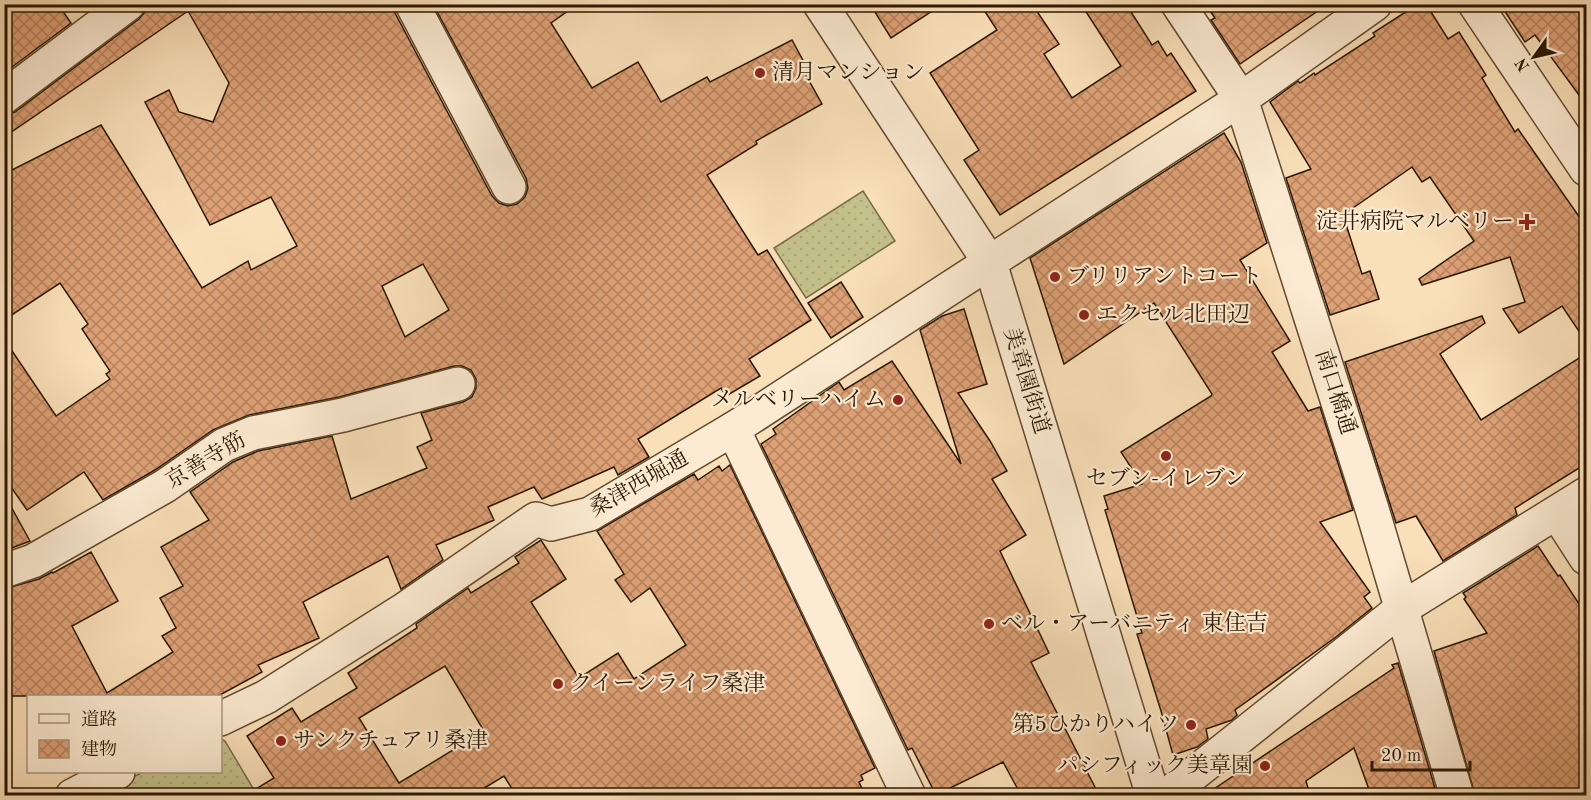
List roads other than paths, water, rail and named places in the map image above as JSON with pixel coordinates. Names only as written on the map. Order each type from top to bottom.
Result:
[{"type":"street","points":[[4,97],[128,4]]},
{"type":"street","points":[[412,4],[509,187]]},
{"type":"street","name":"美章園街道","points":[[820,4],[990,263],[1153,795]]},
{"type":"street","name":"南口橋通","points":[[1178,4],[1241,99],[1372,509],[1456,795]]},
{"type":"street","name":"桑津西堀通","points":[[222,718],[266,697],[392,617],[536,519],[550,524],[590,514],[733,429],[1241,99],[1375,4]]},
{"type":"street","points":[[1475,4],[1587,169]]},
{"type":"street","name":"京善寺筋","points":[[4,571],[33,561],[165,486],[224,445],[253,433],[343,415],[458,384]]},
{"type":"street","points":[[733,429],[909,795]]},
{"type":"street","points":[[1166,795],[1401,609],[1587,494]]},
{"type":"street","points":[[1557,513],[1587,558]]},
{"type":"street","points":[[72,795],[114,773]]},
{"type":"place","name":"清月マンション","points":[[760,73]]},
{"type":"place","name":"淀井病院マルベリー","points":[[1527,222]]},
{"type":"place","name":"ブリリアントコート","points":[[1055,277]]},
{"type":"place","name":"エクセル北田辺","points":[[1084,315]]},
{"type":"place","name":"メルベリーハイム","points":[[898,400]]},
{"type":"place","name":"セブン-イレブン","points":[[1166,456]]},
{"type":"place","name":"ベル・アーバニティ 東住吉","points":[[989,624]]},
{"type":"place","name":"クイーンライフ桑津","points":[[558,684]]},
{"type":"place","name":"第5ひかりハイツ","points":[[1191,725]]},
{"type":"place","name":"サンクチュアリ桑津","points":[[281,741]]},
{"type":"place","name":"パシフィック美章園","points":[[1265,766]]}]
